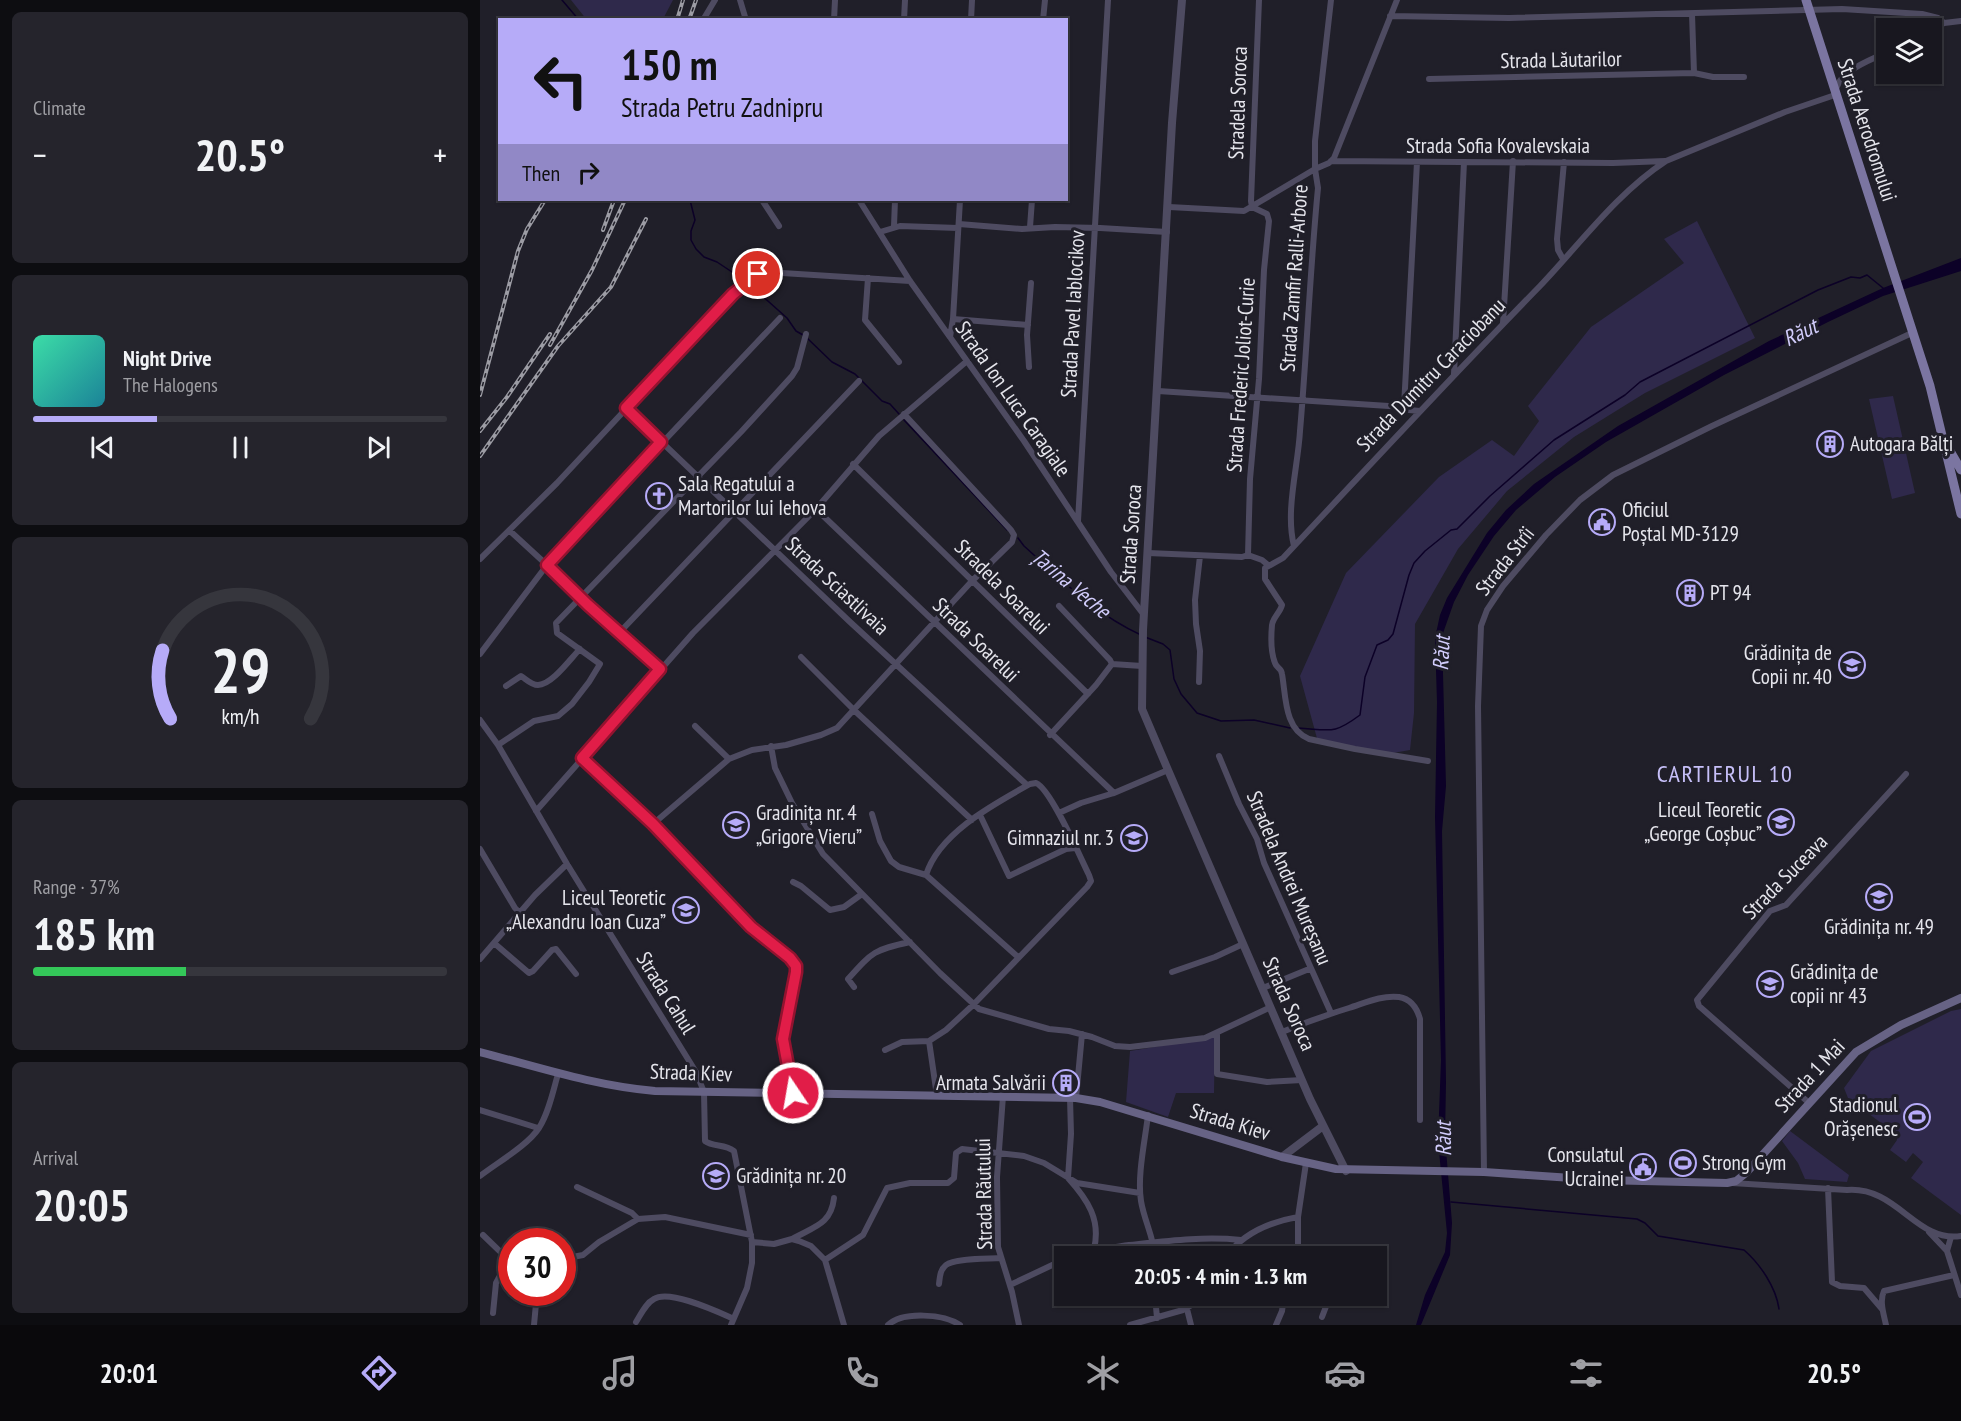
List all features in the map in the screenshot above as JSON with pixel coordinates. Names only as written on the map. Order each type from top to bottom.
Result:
[{"type":"main road","name":"Strada Aerodromului","points":[[1806,0],[1914,333],[1943,438]]},
{"type":"main road","points":[[1943,438],[1959,466]]},
{"type":"main road","points":[[1943,438],[1960,509]]},
{"type":"main road","name":"Strada 1 Mai","points":[[1732,1183],[1749,1169],[1847,1060],[1865,1045],[1918,1016],[1961,998]]},
{"type":"main road","name":"Strada Kiev","points":[[480,1052],[558,1074],[630,1089],[1073,1098],[1100,1102],[1282,1157],[1346,1171],[1452,1171],[1602,1180],[1732,1183]]},
{"type":"street","points":[[704,18],[715,0]]},
{"type":"street","points":[[740,0],[745,18]]},
{"type":"street","points":[[834,18],[835,0]]},
{"type":"street","points":[[904,18],[905,0]]},
{"type":"street","points":[[970,18],[972,0]]},
{"type":"street","points":[[1043,18],[1045,0]]},
{"type":"street","name":"Strada Pavel Iablocikov","points":[[1078,521],[1108,0]]},
{"type":"street","name":"Strada Soroca","points":[[1182,0],[1172,123],[1169,207],[1143,630],[1141,702],[1144,717],[1302,1080],[1346,1171]]},
{"type":"street","name":"Stradela Sorocа","points":[[1252,207],[1258,0]]},
{"type":"street","points":[[1169,207],[1246,211],[1315,169],[1315,141],[1331,0]]},
{"type":"street","name":"Strada Zamfir Ralli-Arbore","points":[[1294,546],[1291,523],[1318,188],[1315,169],[1331,161],[1396,0]]},
{"type":"street","points":[[1390,16],[1509,18],[1852,10],[1922,14],[1935,16],[1944,22],[1961,21]]},
{"type":"street","points":[[1692,14],[1694,73]]},
{"type":"street","points":[[1835,95],[1837,82],[1844,75],[1876,58]]},
{"type":"street","name":"Strada Lăutarilor","points":[[1429,79],[1694,73],[1713,77],[1744,77]]},
{"type":"street","name":"Strada Dumitru Caraciobanu","points":[[1268,565],[1283,558],[1563,259],[1646,176],[1666,161],[1785,112],[1835,95]]},
{"type":"street","name":"Strada Sofia Kovalevskaia","points":[[1331,161],[1666,161]]},
{"type":"street","points":[[1503,323],[1514,161]]},
{"type":"street","points":[[1404,406],[1418,162]]},
{"type":"street","points":[[1454,375],[1464,162]]},
{"type":"street","points":[[1563,259],[1558,250],[1557,239],[1564,162]]},
{"type":"street","points":[[763,201],[779,226]]},
{"type":"street","name":"Strada Ion Luca Caragiale","points":[[860,201],[910,281],[1078,521],[1111,572],[1144,615]]},
{"type":"street","points":[[894,226],[895,201]]},
{"type":"street","points":[[950,336],[960,201]]},
{"type":"street","points":[[1030,228],[1032,201]]},
{"type":"street","name":"Strada Frederic Joliot-Curie","points":[[1248,555],[1250,479],[1269,221],[1267,214],[1252,207]]},
{"type":"street","points":[[880,232],[894,226],[958,226],[1022,229],[1095,228],[1167,232]]},
{"type":"street","points":[[480,559],[510,531],[733,294],[758,274],[766,272],[910,281]]},
{"type":"street","points":[[868,278],[865,320],[899,362]]},
{"type":"street","points":[[1029,367],[1028,324],[1031,283]]},
{"type":"street","points":[[480,654],[547,565],[780,318]]},
{"type":"street","points":[[953,319],[1028,324]]},
{"type":"street","name":"Strada Strîi","points":[[1484,1172],[1478,706],[1481,626],[1487,610],[1503,586],[1538,543],[1575,505],[1613,475],[1712,426],[1914,333]]},
{"type":"street","points":[[498,745],[534,721],[558,716],[572,704],[589,682],[600,664],[557,633],[556,623],[698,477],[792,376],[797,368],[806,334]]},
{"type":"street","points":[[536,811],[660,669],[816,509],[879,436],[967,361]]},
{"type":"street","points":[[620,632],[859,381]]},
{"type":"street","points":[[1158,391],[1404,406],[1409,410],[1420,411]]},
{"type":"street","name":"Strada Sciastlivaia","points":[[626,408],[775,551],[1027,785],[1034,783],[1041,785],[1059,813]]},
{"type":"street","points":[[653,824],[729,759],[752,750],[786,745],[833,731],[855,711],[895,663],[1014,539],[1013,532],[904,414]]},
{"type":"street","name":"Stradela Soarelui","points":[[853,464],[1088,694]]},
{"type":"street","name":"Strada Soarelui","points":[[816,509],[1114,794]]},
{"type":"street","points":[[510,531],[660,669]]},
{"type":"street","points":[[1148,553],[1242,557],[1248,555],[1262,560],[1268,565],[1264,571],[1265,579],[1282,605],[1272,624],[1275,663],[1282,672],[1288,714],[1293,727],[1309,739],[1428,761]]},
{"type":"street","points":[[1199,682],[1200,645],[1195,600],[1200,556]]},
{"type":"street","points":[[1059,606],[1112,664]]},
{"type":"street","points":[[506,686],[521,676],[539,685],[546,683],[580,649]]},
{"type":"street","points":[[801,657],[855,711],[972,820]]},
{"type":"street","points":[[1050,735],[1112,664]]},
{"type":"street","points":[[1112,664],[1142,666]]},
{"type":"street","name":"Strada Cahul","points":[[480,720],[498,745],[567,864],[696,1072],[704,1092],[705,1141],[734,1150],[751,1235],[752,1263],[747,1288],[731,1321]]},
{"type":"street","points":[[695,726],[729,759]]},
{"type":"street","points":[[771,746],[775,768],[792,803],[823,854],[973,1005],[981,1010],[1033,1025],[1082,1034],[1115,1046],[1130,1047],[1198,1039],[1271,1007]]},
{"type":"street","name":"Stradela Andrei Mureșanu","points":[[1219,756],[1257,839],[1264,863],[1330,1013]]},
{"type":"street","points":[[582,758],[653,824],[751,927],[794,962],[796,972],[783,1039],[793,1093]]},
{"type":"street","points":[[885,1050],[902,1042],[929,1041],[946,1030],[1089,885],[1089,875],[1059,813],[1081,803],[1114,794],[1168,770]]},
{"type":"street","name":"Strada Suceava","points":[[1808,1102],[1699,1006],[1697,1000],[1770,911],[1786,905],[1906,774]]},
{"type":"street","points":[[926,875],[932,859],[940,848],[972,820],[1027,785]]},
{"type":"street","points":[[872,814],[880,841],[891,861],[899,867],[926,875],[1018,957]]},
{"type":"street","points":[[980,815],[1009,876],[1066,849],[1076,848]]},
{"type":"street","points":[[480,849],[520,913]]},
{"type":"street","points":[[480,959],[535,895],[567,864]]},
{"type":"street","points":[[793,882],[830,910],[844,907],[862,894]]},
{"type":"street","points":[[854,987],[848,979],[868,956],[886,947],[910,942]]},
{"type":"street","points":[[494,943],[529,972],[533,971],[556,949],[576,974]]},
{"type":"street","points":[[1172,972],[1215,957],[1243,944]]},
{"type":"street","points":[[1263,988],[1309,969]]},
{"type":"street","points":[[1282,1032],[1330,1013],[1376,999],[1395,997],[1403,999],[1415,1007],[1420,1019],[1420,1120]]},
{"type":"street","points":[[1216,1033],[1217,1074],[1274,1082],[1302,1080]]},
{"type":"street","points":[[1082,1034],[1073,1098],[1068,1178],[1078,1189],[1095,1219],[1097,1232],[1095,1246]]},
{"type":"street","points":[[929,1041],[937,1096]]},
{"type":"street","points":[[480,1176],[538,1128],[550,1101],[558,1074]]},
{"type":"street","name":"Strada Răutului","points":[[1003,1096],[998,1152],[997,1227],[1001,1258],[1019,1325]]},
{"type":"street","points":[[480,1110],[538,1128]]},
{"type":"street","points":[[1148,1115],[1140,1192],[1154,1246]]},
{"type":"street","points":[[1282,1157],[1323,1126]]},
{"type":"street","points":[[825,1260],[863,1235],[887,1188],[910,1183],[948,1183],[954,1178],[956,1153],[962,1149],[1024,1155],[1044,1162],[1068,1178],[1085,1185],[1140,1192]]},
{"type":"street","points":[[1299,1246],[1298,1217],[1306,1163]]},
{"type":"street","name":"Strada Kiev","points":[[1732,1183],[1859,1189],[1893,1203],[1927,1229],[1951,1237],[1961,1236]]},
{"type":"street","points":[[577,1187],[632,1213],[638,1219]]},
{"type":"street","points":[[1828,1188],[1832,1282],[1840,1286],[1864,1287],[1882,1309]]},
{"type":"street","points":[[752,1242],[780,1243],[792,1239],[826,1220],[833,1210],[834,1198]]},
{"type":"street","points":[[576,1256],[583,1255],[599,1242],[638,1219],[665,1217],[751,1235]]},
{"type":"street","points":[[1236,1246],[1241,1240],[1265,1226],[1298,1217]]},
{"type":"street","points":[[1927,1229],[1947,1251],[1961,1295]]},
{"type":"street","points":[[483,1235],[498,1249]]},
{"type":"street","points":[[1947,1251],[1951,1237]]},
{"type":"street","points":[[792,1239],[811,1246],[825,1260],[844,1325]]},
{"type":"street","points":[[1124,1246],[1205,1239],[1241,1240]]},
{"type":"street","points":[[939,1284],[943,1268],[951,1262],[1001,1258]]},
{"type":"street","points":[[1010,1285],[1054,1264]]},
{"type":"street","points":[[1886,1325],[1882,1309],[1884,1291],[1954,1275]]},
{"type":"street","points":[[493,1313],[498,1278]]},
{"type":"street","points":[[636,1322],[651,1300],[664,1296],[696,1304],[731,1321]]},
{"type":"street","points":[[534,1325],[536,1306]]},
{"type":"street","points":[[1156,1306],[1157,1318]]},
{"type":"street","points":[[1130,1325],[1187,1309],[1189,1306]]},
{"type":"street","points":[[1276,1325],[1283,1306]]},
{"type":"street","points":[[1322,1317],[1326,1306]]},
{"type":"street","points":[[1187,1309],[1191,1325]]},
{"type":"street","points":[[924,1325],[925,1316]]},
{"type":"street","points":[[888,1325],[902,1317],[925,1316],[946,1317],[960,1325]]},
{"type":"shaded area","points":[[571,0],[673,0],[664,18],[585,18]]},
{"type":"shaded area","points":[[1697,221],[1755,338],[1645,393],[1574,437],[1507,491],[1458,549],[1415,624],[1414,713],[1410,750],[1393,753],[1318,742],[1300,676],[1346,573],[1439,477],[1492,440],[1514,456],[1539,421],[1528,406],[1591,327],[1684,263],[1664,239]]},
{"type":"shaded area","points":[[1893,396],[1915,493],[1892,499],[1869,399]]},
{"type":"shaded area","name":"Stadionul Orășenesc","points":[[1961,1009],[1961,1215],[1911,1178],[1923,1162],[1913,1153],[1906,1162],[1890,1150],[1897,1140],[1897,1135],[1848,1098],[1844,1088],[1871,1051],[1951,1011]]},
{"type":"shaded area","points":[[1215,1037],[1214,1093],[1176,1093],[1168,1117],[1126,1102],[1130,1051]]},
{"type":"shaded area","points":[[1790,1131],[1849,1175],[1847,1182],[1805,1179],[1798,1163],[1782,1141]]},
{"type":"water","name":"Răut","points":[[1961,258],[1961,271],[1883,296],[1828,322],[1724,375],[1606,442],[1555,477],[1516,510],[1494,536],[1468,575],[1454,602],[1442,636],[1446,786],[1442,831],[1445,1137],[1452,1223],[1450,1255],[1421,1325],[1416,1325],[1425,1295],[1445,1252],[1447,1233],[1438,1141],[1441,1060],[1435,817],[1437,702],[1435,638],[1440,615],[1447,598],[1487,533],[1506,510],[1534,484],[1618,426],[1769,341],[1883,288]]},
{"type":"waterway","points":[[562,0],[577,18]]},
{"type":"waterway","points":[[690,201],[695,220],[691,240],[696,249],[704,257],[717,262],[744,280]]},
{"type":"waterway","points":[[1298,728],[1331,730],[1344,726],[1360,715],[1365,677],[1377,645],[1388,640],[1393,634],[1414,563],[1451,530],[1457,529],[1490,496],[1554,440],[1625,395],[1640,382],[1818,290],[1851,277],[1860,278],[1867,275],[1883,288]]},
{"type":"waterway","points":[[750,285],[787,318],[796,331],[803,335]]},
{"type":"waterway","points":[[807,338],[832,362],[855,374],[882,401],[890,404],[899,414]]},
{"type":"waterway","points":[[904,420],[1007,530]]},
{"type":"waterway","name":"Țarina Veche","points":[[1018,538],[1024,546],[1094,607],[1124,627],[1141,635]]},
{"type":"waterway","name":"Țarina Veche","points":[[1145,637],[1163,644],[1170,650],[1174,679],[1181,694],[1197,713],[1221,721],[1254,720],[1290,728]]},
{"type":"waterway","points":[[1451,1202],[1637,1219],[1645,1223],[1658,1236],[1744,1250],[1756,1262],[1775,1292],[1779,1309]]},
{"type":"railway","points":[[678,18],[683,0]]},
{"type":"railway","points":[[690,18],[696,0]]},
{"type":"railway","points":[[480,395],[518,251],[527,229],[544,201]]},
{"type":"railway","points":[[603,230],[614,201]]},
{"type":"railway","points":[[550,345],[592,270],[625,201]]},
{"type":"railway","points":[[480,456],[558,346],[611,287],[646,219]]},
{"type":"railway","points":[[480,431],[507,397],[550,334]]},
{"type":"place","name":"Autogara Bălți","points":[[1830,444]]},
{"type":"place","name":"Sala Regatului a Martorilor lui Iehova","points":[[659,496]]},
{"type":"place","name":"Oficiul Poștal MD-3129","points":[[1602,522]]},
{"type":"place","name":"PT 94","points":[[1690,593]]},
{"type":"place","name":"Grădinița de Copii nr. 40","points":[[1852,665]]},
{"type":"place","name":"Liceul Teoretic „George Coșbuc”","points":[[1781,822]]},
{"type":"place","name":"Gradinița nr. 4 „Grigore Vieru”","points":[[736,825]]},
{"type":"place","name":"Gimnaziul nr. 3","points":[[1134,838]]},
{"type":"place","name":"Grădinița nr. 49","points":[[1879,897]]},
{"type":"place","name":"Liceul Teoretic „Alexandru Ioan Cuza”","points":[[686,910]]},
{"type":"place","name":"Grădinița de copii nr 43","points":[[1770,984]]},
{"type":"place","name":"Armata Salvării","points":[[1066,1083]]},
{"type":"place","name":"Stadionul Orășenesc","points":[[1917,1117]]},
{"type":"place","name":"Strong Gym","points":[[1683,1163]]},
{"type":"place","name":"Consulatul Ucrainei","points":[[1643,1167]]},
{"type":"place","name":"Grădinița nr. 20","points":[[716,1176]]},
{"type":"district","name":"CARTIERUL 10","points":[[1725,774]]},
{"type":"route","points":[[758,274],[733,294],[626,408],[661,442],[547,565],[660,669],[582,758],[653,824],[759,935],[794,962],[796,972],[783,1039],[793,1093]]}]
